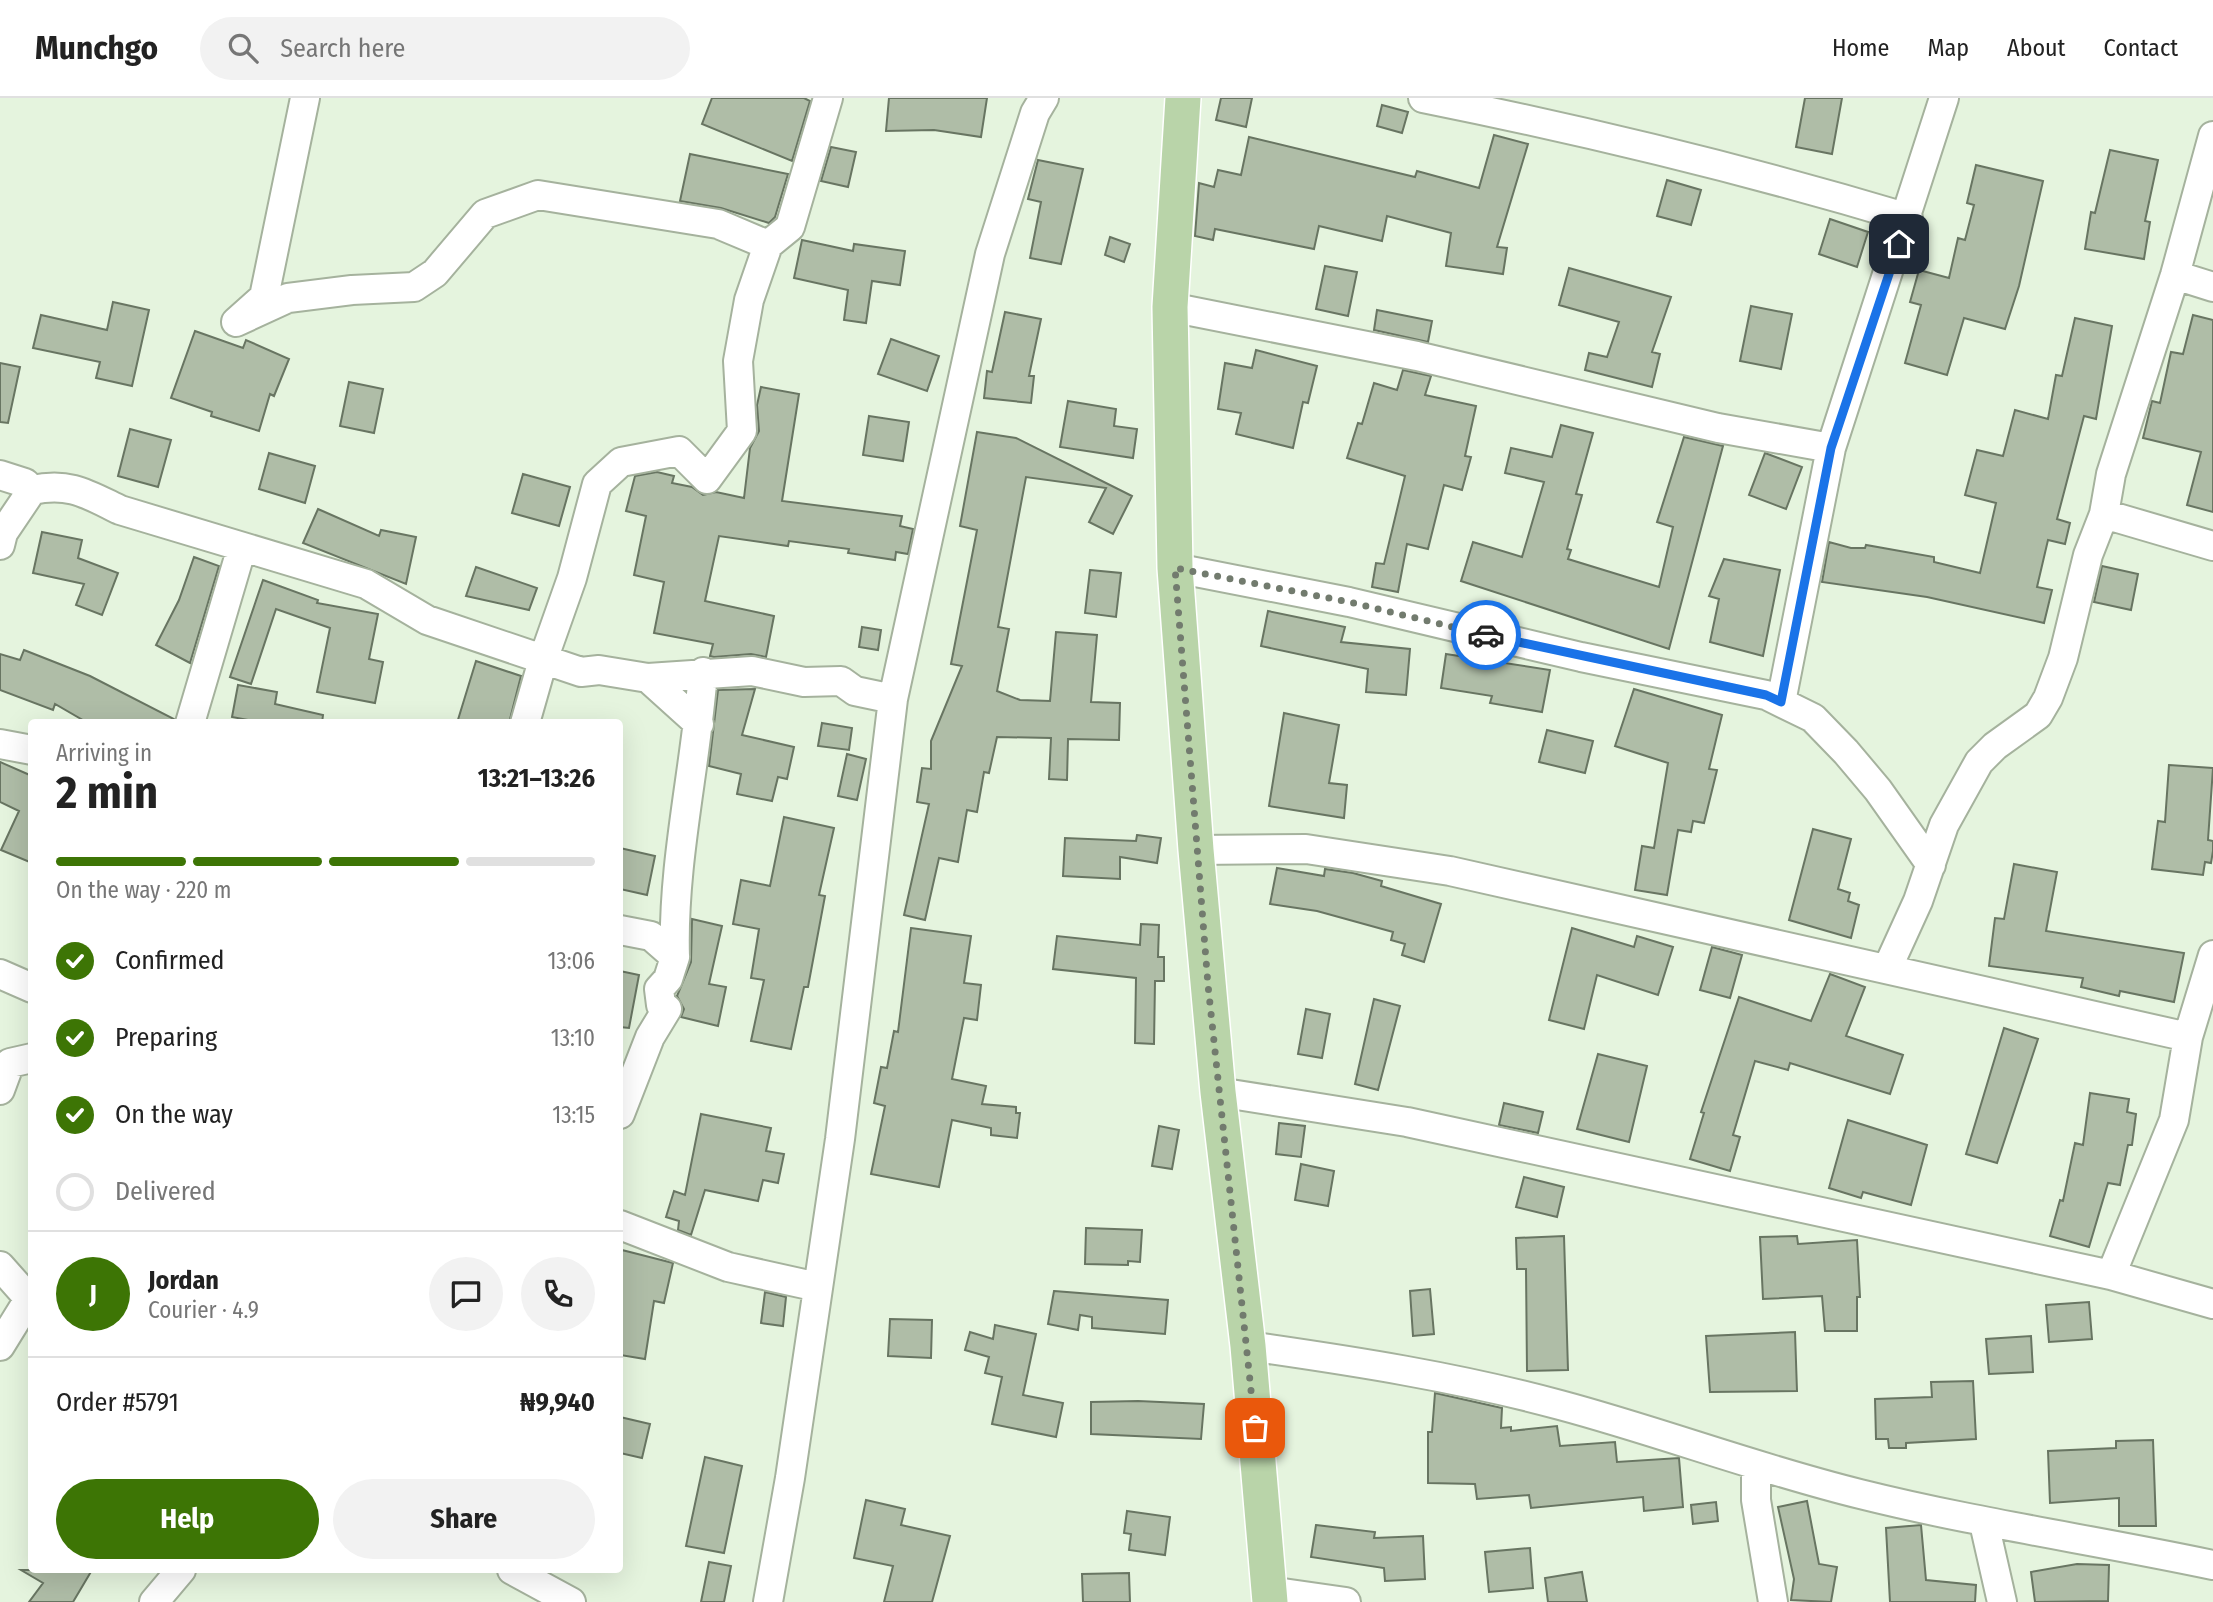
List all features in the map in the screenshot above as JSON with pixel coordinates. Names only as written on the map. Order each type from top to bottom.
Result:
[{"type":"main road","points":[[1183,98],[1170,307],[1175,568],[1218,1093],[1248,1346],[1269,1596]]},
{"type":"street","points":[[305,98],[264,297],[236,322],[288,298],[352,290],[414,287],[435,274],[485,214],[538,195],[718,224],[768,245]]},
{"type":"street","points":[[526,719],[543,660],[572,578],[597,484],[621,462],[679,451],[708,479],[742,431],[738,361],[749,299],[768,245],[790,227],[828,98]]},
{"type":"street","points":[[768,1602],[839,1139],[893,699],[990,254],[1035,113],[1044,98]]},
{"type":"street","points":[[1423,98],[1661,150],[1796,184],[1908,218]]},
{"type":"street","points":[[1781,702],[1831,448],[1908,218],[1944,98]]},
{"type":"street","points":[[1887,969],[1931,864],[1944,825],[1979,762],[1995,746],[2038,715],[2048,698],[2063,658],[2088,555],[2104,514],[2111,474],[2175,275],[2213,136]]},
{"type":"street","points":[[2175,275],[2213,287]]},
{"type":"street","points":[[1170,307],[1417,356],[1718,428],[1831,448]]},
{"type":"street","points":[[0,475],[24,483],[32,490]]},
{"type":"street","points":[[0,545],[3,533],[32,490],[56,485],[86,493],[120,510],[366,584],[427,620],[581,672],[599,670],[648,678],[703,672],[752,671],[804,682],[841,681],[855,691],[893,699]]},
{"type":"street","points":[[2104,514],[2213,546]]},
{"type":"street","points":[[191,719],[242,547]]},
{"type":"street","points":[[1175,568],[1349,602],[1514,642],[1766,695],[1813,718],[1878,790],[1931,864]]},
{"type":"street","points":[[623,1106],[650,1037],[667,1009],[661,1004],[659,989],[668,979],[675,957],[673,908],[699,724],[703,672]]},
{"type":"street","points":[[648,678],[699,724]]},
{"type":"street","points":[[0,744],[28,749]]},
{"type":"street","points":[[1196,850],[1306,849],[1450,871],[2188,1037]]},
{"type":"street","points":[[651,936],[673,908]]},
{"type":"street","points":[[623,931],[651,936],[675,957]]},
{"type":"street","points":[[2111,1275],[2174,1120],[2188,1037],[2213,955]]},
{"type":"street","points":[[0,974],[28,986]]},
{"type":"street","points":[[0,1090],[10,1063],[28,1059]]},
{"type":"street","points":[[1218,1093],[1408,1122],[2111,1275],[2213,1304]]},
{"type":"street","points":[[623,1226],[729,1268],[818,1287]]},
{"type":"street","points":[[0,1266],[28,1299]]},
{"type":"street","points":[[0,1346],[28,1304]]},
{"type":"street","points":[[1248,1346],[1390,1366],[1493,1388],[1633,1426],[1756,1466],[1984,1523],[2128,1547],[2213,1565]]},
{"type":"street","points":[[1756,1466],[1756,1500],[1773,1602]]},
{"type":"street","points":[[1984,1523],[2002,1602]]},
{"type":"street","points":[[153,1602],[178,1573]]},
{"type":"street","points":[[520,1573],[557,1587]]},
{"type":"street","points":[[1269,1596],[1346,1602]]},
{"type":"building","points":[[712,98],[804,98],[810,101],[792,161],[702,124]]},
{"type":"building","points":[[889,98],[987,98],[981,137],[934,130],[886,131]]},
{"type":"building","points":[[1221,98],[1252,98],[1246,127],[1216,120]]},
{"type":"building","points":[[1805,98],[1842,98],[1832,154],[1796,147]]},
{"type":"building","points":[[1382,105],[1408,112],[1402,133],[1377,126]]},
{"type":"building","points":[[1494,135],[1528,144],[1497,247],[1507,248],[1503,274],[1446,266],[1451,233],[1387,216],[1382,241],[1319,226],[1314,249],[1215,229],[1213,240],[1195,236],[1199,183],[1214,187],[1218,170],[1241,175],[1249,137],[1415,177],[1417,171],[1479,188]]},
{"type":"building","points":[[831,147],[856,152],[848,187],[821,181]]},
{"type":"building","points":[[2110,150],[2158,160],[2145,221],[2150,222],[2144,259],[2085,249],[2091,212],[2095,213]]},
{"type":"building","points":[[690,154],[788,174],[775,217],[769,223],[721,208],[680,201]]},
{"type":"building","points":[[1038,160],[1083,169],[1061,264],[1030,258],[1041,202],[1028,199]]},
{"type":"building","points":[[1976,165],[2043,181],[2019,286],[2005,329],[1964,318],[1947,375],[1905,363],[1921,305],[1910,302],[1919,270],[1949,278],[1958,238],[1965,240],[1974,205],[1967,203]]},
{"type":"building","points":[[1667,180],[1701,190],[1691,225],[1657,216]]},
{"type":"building","points":[[1830,219],[1868,232],[1857,267],[1819,254]]},
{"type":"building","points":[[1110,237],[1130,244],[1124,262],[1105,255]]},
{"type":"building","points":[[802,240],[853,251],[854,244],[905,251],[900,285],[872,281],[866,323],[844,320],[848,290],[794,278]]},
{"type":"building","points":[[1325,266],[1357,272],[1348,316],[1316,309]]},
{"type":"building","points":[[1569,268],[1671,297],[1652,352],[1660,354],[1652,387],[1585,370],[1589,353],[1607,357],[1619,322],[1559,305]]},
{"type":"building","points":[[113,302],[149,310],[132,386],[96,378],[100,362],[33,348],[41,315],[107,330]]},
{"type":"building","points":[[1751,306],[1792,314],[1781,369],[1740,361]]},
{"type":"building","points":[[1377,310],[1432,321],[1428,342],[1374,330]]},
{"type":"building","points":[[1005,312],[1041,319],[1029,376],[1034,376],[1031,403],[984,398],[987,371],[992,372]]},
{"type":"building","points":[[2193,315],[2213,320],[2213,512],[2187,505],[2201,452],[2143,438],[2152,401],[2160,403],[2171,352],[2183,354]]},
{"type":"building","points":[[2075,318],[2112,326],[2096,419],[2084,416],[2057,519],[2070,523],[2065,544],[2048,540],[2037,587],[2052,590],[2044,623],[1927,597],[1822,582],[1829,542],[1851,548],[1865,548],[1866,545],[1934,557],[1934,562],[1980,573],[1996,503],[1965,495],[1977,450],[2003,456],[2015,410],[2048,419],[2056,375],[2062,376]]},
{"type":"building","points":[[195,331],[243,348],[246,340],[289,359],[274,396],[270,394],[259,431],[211,416],[212,412],[171,398]]},
{"type":"building","points":[[891,339],[939,356],[927,391],[878,374]]},
{"type":"building","points":[[1256,350],[1317,366],[1308,403],[1303,402],[1293,448],[1236,434],[1241,413],[1218,409],[1225,363],[1252,368]]},
{"type":"building","points":[[0,363],[20,367],[8,423],[0,422]]},
{"type":"building","points":[[1403,370],[1431,376],[1425,395],[1476,406],[1465,456],[1471,457],[1462,490],[1444,485],[1428,549],[1407,544],[1398,592],[1372,587],[1376,563],[1384,564],[1405,476],[1347,458],[1358,423],[1362,424],[1374,383],[1397,390]]},
{"type":"building","points":[[349,382],[383,389],[374,433],[340,426]]},
{"type":"building","points":[[761,387],[799,394],[782,501],[902,516],[900,526],[913,529],[908,554],[896,552],[895,560],[848,553],[849,549],[789,541],[788,546],[719,536],[705,601],[774,616],[766,657],[751,654],[714,657],[710,656],[713,644],[654,633],[664,582],[634,575],[646,516],[626,511],[635,476],[657,472],[674,476],[672,483],[692,487],[703,495],[716,492],[744,498],[750,448],[759,431],[757,405]]},
{"type":"building","points":[[1068,401],[1116,409],[1114,426],[1137,429],[1133,458],[1060,447]]},
{"type":"building","points":[[869,416],[909,422],[903,461],[863,455]]},
{"type":"building","points":[[1561,425],[1593,433],[1576,494],[1582,495],[1567,549],[1571,550],[1568,559],[1659,587],[1673,527],[1657,522],[1684,437],[1723,446],[1669,649],[1461,581],[1473,542],[1522,557],[1544,482],[1505,473],[1511,448],[1552,457]]},
{"type":"building","points":[[130,429],[171,440],[158,487],[118,476]]},
{"type":"building","points":[[977,432],[1016,438],[1132,496],[1113,534],[1089,522],[1106,488],[1026,477],[998,627],[1009,629],[997,691],[1020,700],[1050,701],[1056,632],[1097,635],[1091,702],[1120,703],[1119,740],[1068,739],[1067,780],[1049,779],[1051,738],[997,737],[989,773],[984,772],[977,812],[967,810],[958,862],[939,858],[925,920],[904,915],[929,804],[917,802],[922,768],[931,769],[931,741],[962,666],[951,664],[977,530],[960,526]]},
{"type":"building","points":[[269,453],[315,466],[305,503],[259,489]]},
{"type":"building","points":[[1765,453],[1802,467],[1786,509],[1749,495]]},
{"type":"building","points":[[523,474],[570,487],[559,526],[512,513]]},
{"type":"building","points":[[318,509],[379,536],[381,530],[416,537],[406,584],[303,543]]},
{"type":"building","points":[[42,532],[82,540],[78,558],[118,573],[102,615],[76,605],[84,584],[33,573]]},
{"type":"building","points":[[194,557],[219,566],[190,663],[156,645],[179,600]]},
{"type":"building","points":[[1724,559],[1780,570],[1763,656],[1710,642],[1719,599],[1709,596]]},
{"type":"building","points":[[2102,566],[2138,574],[2131,610],[2094,602]]},
{"type":"building","points":[[476,567],[537,588],[529,610],[466,596]]},
{"type":"building","points":[[1090,570],[1121,573],[1116,617],[1085,613]]},
{"type":"building","points":[[263,580],[318,600],[317,603],[378,614],[369,659],[383,662],[375,703],[317,692],[330,628],[276,609],[251,684],[230,677]]},
{"type":"building","points":[[1268,611],[1345,627],[1341,642],[1410,649],[1406,695],[1366,692],[1368,669],[1261,646]]},
{"type":"building","points":[[862,627],[881,630],[878,650],[859,647]]},
{"type":"building","points":[[24,650],[90,676],[174,719],[81,719],[55,704],[53,710],[0,690],[0,654],[20,660]]},
{"type":"building","points":[[1446,654],[1550,670],[1542,712],[1490,703],[1492,696],[1441,688]]},
{"type":"building","points":[[476,661],[521,676],[510,719],[458,719]]},
{"type":"building","points":[[238,685],[277,692],[275,704],[323,715],[322,719],[232,717]]},
{"type":"building","points":[[755,689],[742,735],[794,747],[787,779],[778,777],[772,801],[737,794],[741,774],[709,766],[718,690]]},
{"type":"building","points":[[1634,689],[1722,715],[1709,769],[1717,770],[1704,823],[1693,821],[1691,832],[1678,830],[1667,895],[1635,890],[1642,846],[1654,848],[1668,763],[1615,746]]},
{"type":"building","points":[[1284,713],[1339,725],[1329,783],[1347,785],[1344,818],[1269,806]]},
{"type":"building","points":[[822,723],[852,728],[849,750],[818,746]]},
{"type":"building","points":[[1547,730],[1593,741],[1585,773],[1539,762]]},
{"type":"building","points":[[847,754],[866,759],[857,800],[838,796]]},
{"type":"building","points":[[0,762],[28,774],[28,861],[1,850],[19,811],[0,802]]},
{"type":"building","points":[[2169,765],[2213,768],[2208,840],[2213,841],[2213,851],[2211,863],[2205,862],[2203,875],[2152,869],[2158,821],[2165,822]]},
{"type":"building","points":[[784,817],[834,828],[819,895],[825,896],[808,987],[804,987],[791,1049],[751,1041],[764,980],[751,978],[759,929],[733,924],[741,880],[770,886]]},
{"type":"building","points":[[1813,829],[1851,839],[1838,889],[1850,893],[1848,901],[1859,905],[1851,938],[1789,920]]},
{"type":"building","points":[[1137,835],[1161,838],[1157,863],[1120,857],[1120,879],[1063,876],[1065,838],[1136,841]]},
{"type":"building","points":[[623,849],[655,856],[647,895],[623,890]]},
{"type":"building","points":[[2014,864],[2057,872],[2046,931],[2184,953],[2174,1002],[2120,991],[2119,996],[2081,987],[2083,978],[1989,966],[1995,918],[2004,919]]},
{"type":"building","points":[[1277,868],[1324,876],[1325,869],[1353,873],[1382,881],[1381,886],[1441,904],[1424,962],[1402,955],[1405,944],[1391,940],[1393,932],[1317,911],[1270,904]]},
{"type":"building","points":[[692,919],[722,926],[709,984],[726,987],[718,1026],[681,1017],[684,1009],[677,996],[691,962]]},
{"type":"building","points":[[1141,924],[1159,925],[1158,957],[1164,957],[1164,981],[1155,981],[1154,1044],[1135,1043],[1136,978],[1053,969],[1057,936],[1140,945]]},
{"type":"building","points":[[911,928],[971,936],[964,983],[981,985],[977,1020],[964,1018],[952,1079],[986,1086],[982,1104],[1016,1107],[1016,1113],[1020,1113],[1017,1138],[991,1135],[991,1128],[952,1120],[939,1187],[871,1174],[885,1106],[874,1103],[881,1067],[887,1068],[894,1031],[898,1032]]},
{"type":"building","points":[[1572,928],[1634,947],[1637,936],[1673,947],[1658,995],[1597,975],[1584,1029],[1549,1020]]},
{"type":"building","points":[[1712,947],[1742,955],[1730,998],[1700,990]]},
{"type":"building","points":[[623,972],[639,975],[629,1028],[623,1027]]},
{"type":"building","points":[[1830,974],[1865,987],[1846,1036],[1903,1055],[1890,1094],[1790,1063],[1788,1070],[1755,1061],[1733,1135],[1740,1137],[1730,1171],[1690,1159],[1704,1113],[1701,1112],[1739,997],[1811,1021]]},
{"type":"building","points":[[1374,999],[1400,1006],[1378,1090],[1355,1084]]},
{"type":"building","points":[[1306,1009],[1330,1014],[1322,1058],[1298,1054]]},
{"type":"building","points":[[2004,1028],[2038,1039],[1997,1163],[1966,1154]]},
{"type":"building","points":[[1598,1054],[1647,1066],[1629,1142],[1577,1129]]},
{"type":"building","points":[[2090,1093],[2129,1099],[2127,1112],[2136,1114],[2132,1145],[2128,1145],[2120,1185],[2108,1183],[2089,1247],[2050,1236],[2060,1200],[2063,1201],[2075,1143],[2083,1145]]},
{"type":"building","points":[[1504,1103],[1543,1112],[1538,1133],[1499,1125]]},
{"type":"building","points":[[701,1114],[771,1128],[766,1151],[784,1154],[778,1183],[763,1180],[758,1201],[705,1190],[691,1235],[678,1230],[679,1221],[666,1217],[674,1191],[685,1195]]},
{"type":"building","points":[[1848,1120],[1927,1145],[1911,1205],[1863,1192],[1861,1198],[1829,1188]]},
{"type":"building","points":[[1279,1123],[1305,1126],[1301,1157],[1276,1154]]},
{"type":"building","points":[[1159,1126],[1179,1130],[1172,1169],[1152,1166]]},
{"type":"building","points":[[1301,1164],[1334,1171],[1328,1206],[1295,1200]]},
{"type":"building","points":[[1524,1177],[1564,1187],[1557,1217],[1516,1207]]},
{"type":"building","points":[[1086,1228],[1142,1230],[1140,1262],[1128,1261],[1128,1265],[1085,1264]]},
{"type":"building","points":[[1564,1236],[1568,1370],[1527,1371],[1526,1269],[1517,1269],[1516,1238]]},
{"type":"building","points":[[1797,1236],[1798,1244],[1857,1240],[1860,1297],[1857,1297],[1857,1331],[1825,1331],[1822,1296],[1763,1299],[1760,1237]]},
{"type":"building","points":[[623,1250],[673,1263],[664,1303],[654,1301],[645,1359],[623,1355]]},
{"type":"building","points":[[1430,1289],[1434,1334],[1413,1336],[1410,1291]]},
{"type":"building","points":[[1054,1291],[1168,1300],[1165,1334],[1092,1328],[1092,1317],[1080,1315],[1078,1330],[1048,1324]]},
{"type":"building","points":[[765,1292],[786,1297],[783,1326],[761,1323]]},
{"type":"building","points":[[2089,1302],[2092,1339],[2049,1342],[2046,1305]]},
{"type":"building","points":[[890,1319],[932,1320],[931,1358],[888,1356]]},
{"type":"building","points":[[995,1325],[1036,1334],[1023,1395],[1063,1403],[1056,1437],[992,1424],[1002,1377],[985,1373],[989,1357],[965,1350],[970,1332],[993,1339]]},
{"type":"building","points":[[1795,1332],[1797,1391],[1710,1392],[1706,1336]]},
{"type":"building","points":[[2031,1336],[2033,1372],[1989,1374],[1986,1339]]},
{"type":"building","points":[[1973,1381],[1976,1439],[1906,1443],[1906,1448],[1889,1448],[1888,1439],[1876,1439],[1875,1399],[1932,1397],[1931,1382]]},
{"type":"building","points":[[1435,1393],[1502,1408],[1501,1428],[1511,1427],[1511,1431],[1557,1426],[1560,1446],[1615,1442],[1617,1462],[1679,1458],[1683,1507],[1644,1511],[1643,1497],[1531,1508],[1529,1495],[1477,1499],[1475,1484],[1428,1483],[1428,1432],[1432,1432]]},
{"type":"building","points":[[1091,1402],[1204,1404],[1201,1439],[1091,1434]]},
{"type":"building","points":[[623,1418],[650,1424],[642,1458],[623,1454]]},
{"type":"building","points":[[2153,1440],[2156,1526],[2119,1526],[2119,1498],[2050,1503],[2048,1451],[2116,1448],[2116,1441]]},
{"type":"building","points":[[705,1457],[742,1466],[724,1553],[686,1546]]},
{"type":"building","points":[[866,1500],[905,1509],[901,1525],[950,1536],[932,1602],[884,1602],[893,1566],[854,1558]]},
{"type":"building","points":[[1807,1501],[1819,1564],[1837,1567],[1831,1602],[1791,1600],[1794,1579],[1778,1507]]},
{"type":"building","points":[[1716,1502],[1718,1521],[1693,1524],[1691,1505]]},
{"type":"building","points":[[1127,1511],[1170,1517],[1165,1555],[1129,1550],[1131,1534],[1124,1533]]},
{"type":"building","points":[[1316,1525],[1375,1532],[1374,1538],[1423,1536],[1425,1579],[1385,1581],[1384,1568],[1311,1557]]},
{"type":"building","points":[[1921,1525],[1926,1580],[1976,1585],[1975,1602],[1890,1602],[1886,1528]]},
{"type":"building","points":[[1530,1548],[1533,1588],[1489,1592],[1485,1552]]},
{"type":"building","points":[[709,1562],[731,1566],[724,1602],[701,1602]]},
{"type":"building","points":[[2077,1564],[2109,1565],[2108,1601],[2035,1602],[2031,1572]]},
{"type":"building","points":[[21,1570],[28,1570],[28,1573],[90,1573],[73,1602],[29,1602],[43,1583]]},
{"type":"building","points":[[1582,1572],[1587,1602],[1548,1602],[1545,1578]]},
{"type":"building","points":[[1129,1573],[1130,1602],[1083,1602],[1082,1574]]},
{"type":"way so far","points":[[1255,1428],[1218,1093],[1175,568],[1349,602],[1486,635]]},
{"type":"route","points":[[1486,635],[1766,695],[1781,702],[1831,448],[1899,244]]}]
